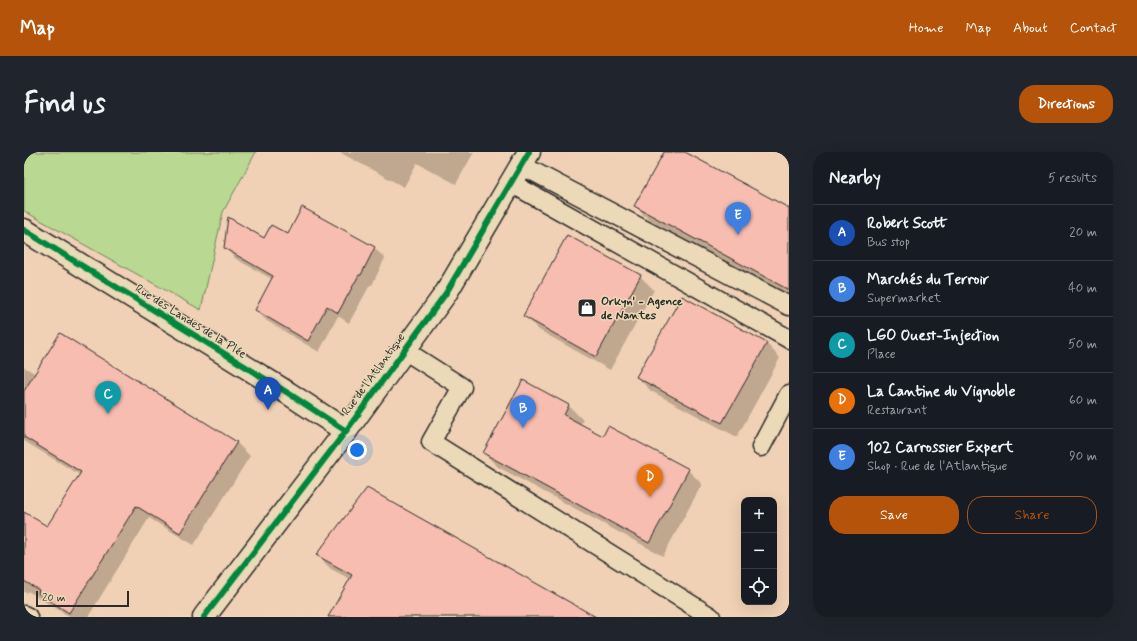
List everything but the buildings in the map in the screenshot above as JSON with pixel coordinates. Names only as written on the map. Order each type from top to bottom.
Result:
[{"type":"street","name":"Rue de l'Atlantique","points":[[204,617],[346,431],[446,293],[520,167]]},
{"type":"street","name":"Rue des Landes de la Plée","points":[[24,230],[288,393],[346,431]]},
{"type":"lane","points":[[520,167],[789,306]]},
{"type":"lane","points":[[520,167],[789,339]]},
{"type":"lane","points":[[404,350],[462,387],[431,442],[711,617]]},
{"type":"lane","points":[[761,447],[789,394]]},
{"type":"lane","points":[[24,615],[28,617]]},
{"type":"shaded area","points":[[256,152],[789,152],[789,617],[24,617],[24,211],[201,309],[223,212]]},
{"type":"green space","points":[[24,152],[256,152],[223,212],[201,310],[24,211]]},
{"type":"cycle path","points":[[204,617],[346,431],[446,293],[529,152]]},
{"type":"cycle path","points":[[24,230],[288,393],[346,431]]},
{"type":"place","name":"102 Carrossier Expert","points":[[738,235]]},
{"type":"place","name":"Orkyn' - Agence de Nantes","points":[[587,308]]},
{"type":"place","name":"Robert Scott","points":[[268,410]]},
{"type":"place","name":"LGO Ouest-Injection","points":[[108,414]]},
{"type":"place","name":"Marchés du Terroir","points":[[523,428]]},
{"type":"place","name":"La Cantine du Vignoble","points":[[650,497]]}]
